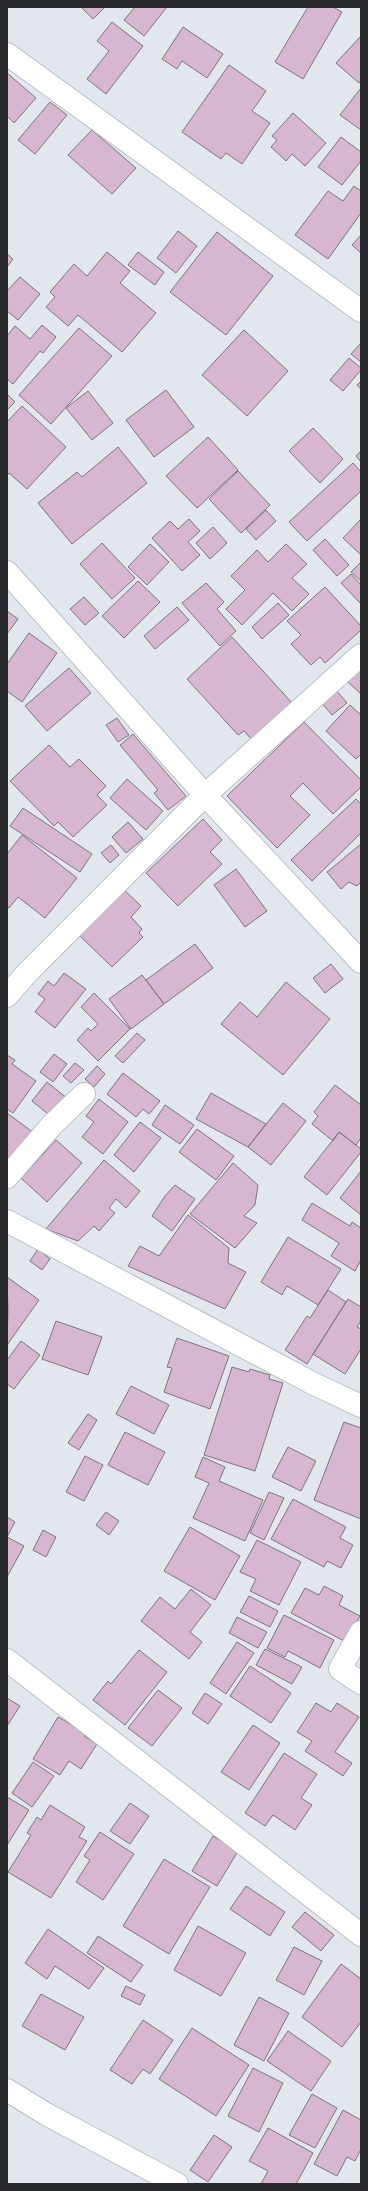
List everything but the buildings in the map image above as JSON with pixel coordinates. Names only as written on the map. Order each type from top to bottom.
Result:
[{"type":"street","points":[[7,54],[361,312]]},
{"type":"street","points":[[7,572],[205,795],[361,962]]},
{"type":"street","points":[[7,996],[32,967],[205,795],[361,655]]},
{"type":"street","points":[[7,1177],[52,1125],[84,1094]]},
{"type":"street","points":[[7,1221],[314,1384],[361,1406]]},
{"type":"street","points":[[361,1632],[340,1669],[361,1683]]},
{"type":"street","points":[[7,1660],[361,1935]]},
{"type":"street","points":[[7,2090],[46,2114],[177,2184]]}]
